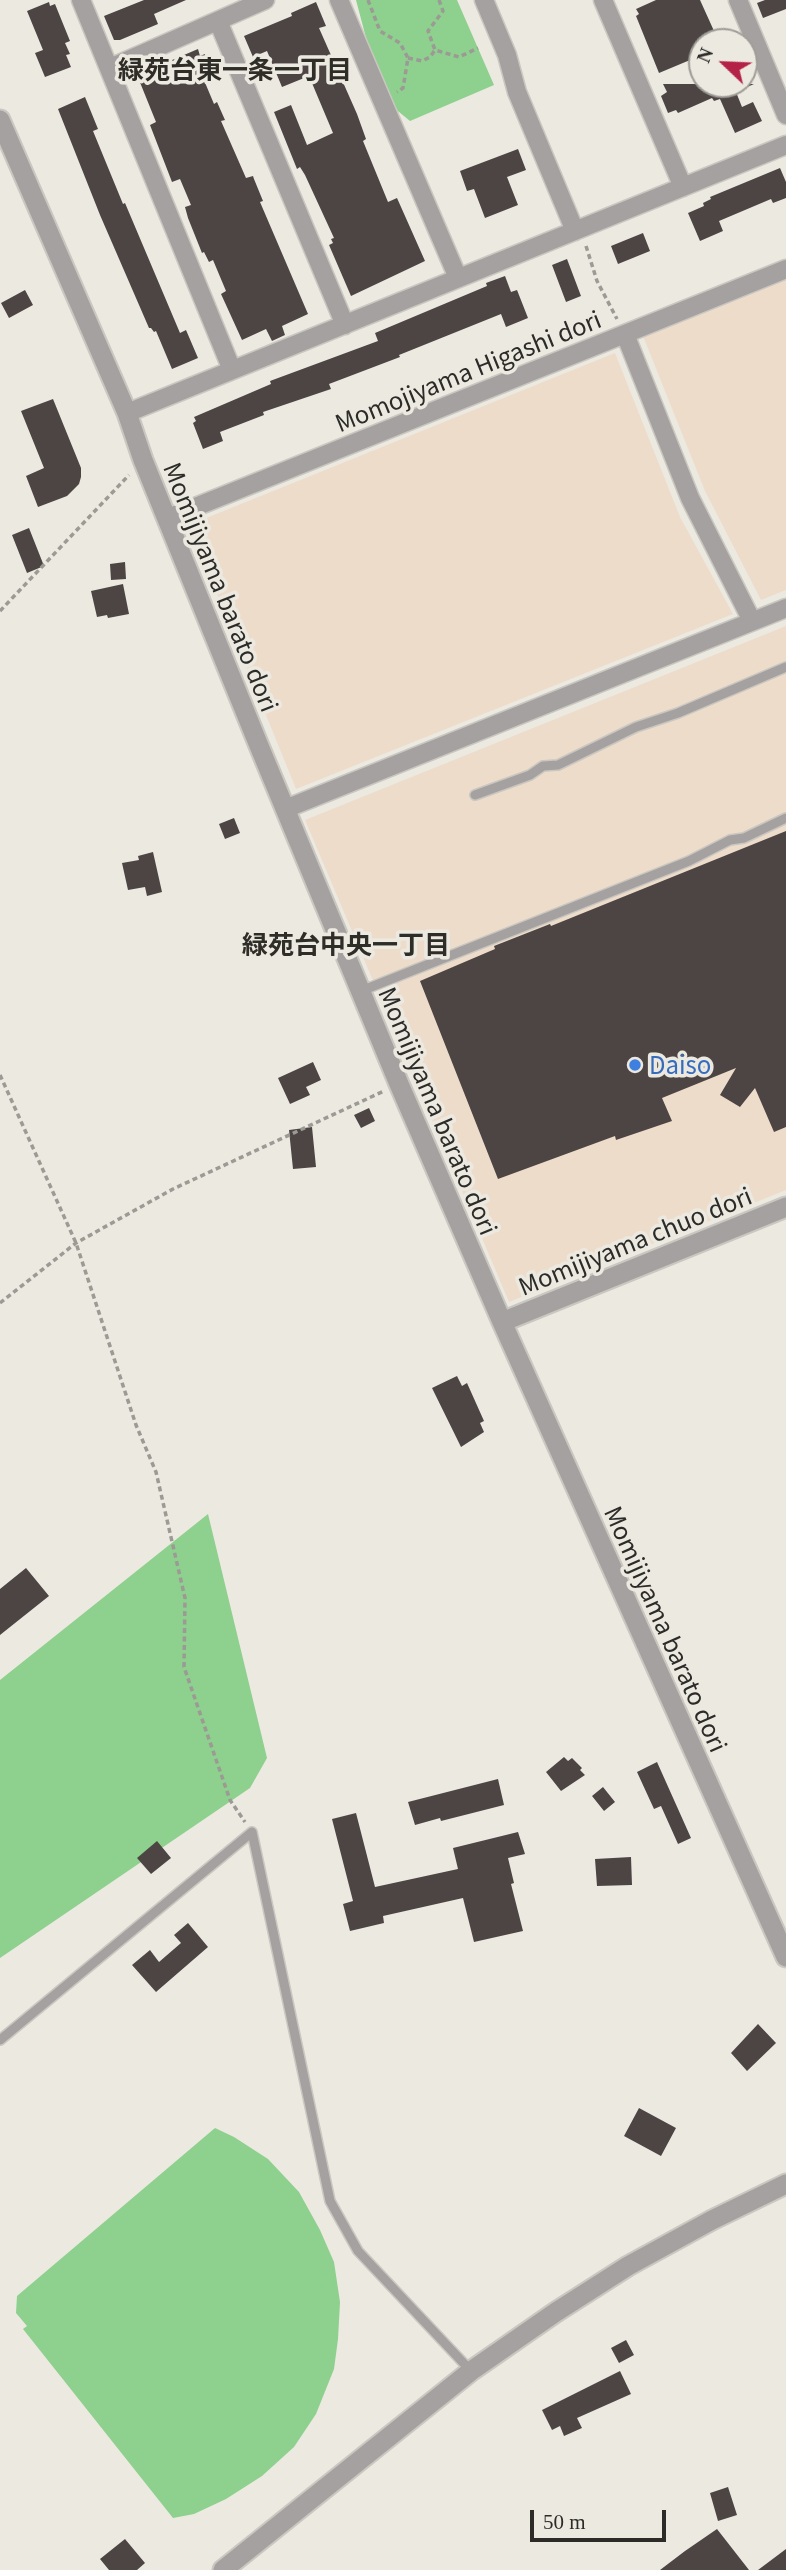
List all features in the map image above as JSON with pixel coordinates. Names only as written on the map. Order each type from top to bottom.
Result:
[{"type":"street","points":[[81,0],[232,370]]},
{"type":"street","points":[[110,68],[265,0]]},
{"type":"street","points":[[339,0],[458,278]]},
{"type":"street","points":[[484,0],[507,55],[517,92],[579,236]]},
{"type":"street","points":[[603,0],[683,187]]},
{"type":"street","points":[[738,0],[786,115]]},
{"type":"street","points":[[218,21],[345,325]]},
{"type":"street","name":"Momijiyama barato dori","points":[[0,120],[127,413],[143,460],[399,1084],[502,1322],[786,1957]]},
{"type":"street","points":[[127,413],[458,278],[579,236],[683,187],[786,145]]},
{"type":"street","name":"Momojiyama Higashi dori","points":[[168,518],[621,328],[786,269]]},
{"type":"street","points":[[621,328],[690,498],[752,621]]},
{"type":"street","points":[[285,809],[786,608]]},
{"type":"street","name":"Momijiyama chuo dori","points":[[502,1322],[786,1207]]},
{"type":"street","points":[[223,2570],[471,2371],[628,2266],[712,2220],[786,2184]]},
{"type":"lane","points":[[475,795],[530,775],[543,766],[558,765],[636,727],[678,713],[786,667]]},
{"type":"lane","points":[[360,991],[689,861],[730,840],[744,838],[786,818]]},
{"type":"lane","points":[[0,2040],[252,1832],[330,2200],[358,2251],[471,2371]]},
{"type":"path","points":[[358,5],[368,0],[380,32],[400,43],[408,58],[403,88],[382,98]]},
{"type":"path","points":[[435,50],[428,31],[443,10],[439,0]]},
{"type":"path","points":[[435,50],[459,57],[478,48]]},
{"type":"path","points":[[408,58],[422,61],[430,57],[435,50]]},
{"type":"path","points":[[579,236],[591,257],[597,281],[621,328]]},
{"type":"path","points":[[0,611],[143,460]]},
{"type":"path","points":[[0,1075],[75,1243],[136,1425],[156,1472],[185,1598],[184,1667],[230,1800],[252,1832]]},
{"type":"path","points":[[0,1304],[75,1243],[173,1189],[399,1084]]},
{"type":"shaded area","points":[[786,278],[786,590],[761,600],[705,491],[643,336]]},
{"type":"shaded area","points":[[615,353],[680,517],[733,614],[296,789],[189,525]]},
{"type":"shaded area","points":[[786,626],[786,1190],[509,1302],[305,820]]},
{"type":"green space","points":[[356,0],[457,0],[494,85],[410,121],[382,98]]},
{"type":"green space","points":[[208,1514],[267,1758],[250,1788],[0,1958],[0,1680]]},
{"type":"green space","points":[[215,2128],[268,2159],[299,2192],[334,2262],[340,2302],[338,2339],[334,2369],[316,2414],[294,2447],[262,2476],[226,2499],[194,2514],[173,2518],[23,2329],[27,2326],[16,2313],[17,2296]]},
{"type":"building","points":[[144,0],[186,0],[154,14],[158,24],[114,40],[104,16]]},
{"type":"building","points":[[656,0],[700,0],[713,28],[688,28],[688,61],[659,73],[636,16],[639,14],[636,9]]},
{"type":"building","points":[[765,0],[786,0],[786,9],[763,18],[757,3]]},
{"type":"building","points":[[49,2],[50,6],[55,4],[70,41],[65,43],[70,54],[66,55],[71,67],[45,77],[35,53],[43,50],[27,11]]},
{"type":"building","points":[[316,2],[326,26],[319,28],[357,114],[366,139],[363,141],[388,202],[397,198],[425,261],[351,296],[329,245],[334,238],[305,175],[300,167],[297,169],[274,112],[291,105],[307,145],[333,133],[309,76],[282,87],[267,51],[253,57],[244,36],[292,16],[291,13]]},
{"type":"building","points":[[198,49],[200,56],[205,54],[211,69],[201,73],[214,104],[217,102],[225,120],[221,121],[246,178],[253,176],[263,201],[260,202],[308,314],[282,326],[285,335],[272,341],[266,329],[242,340],[221,294],[226,291],[213,260],[209,262],[204,252],[202,253],[188,218],[185,207],[191,205],[180,179],[172,182],[150,125],[156,122],[137,75]]},
{"type":"building","points":[[663,84],[688,84],[688,98],[712,98],[678,113],[676,110],[668,113],[661,96],[667,92]]},
{"type":"building","points":[[85,97],[98,129],[93,131],[123,204],[125,203],[180,333],[186,330],[198,358],[172,369],[156,331],[149,328],[58,109]]},
{"type":"building","points":[[712,98],[738,98],[742,107],[753,102],[762,121],[735,133],[720,99],[714,101]]},
{"type":"building","points":[[518,149],[526,170],[507,177],[518,205],[485,218],[474,189],[467,191],[460,171]]},
{"type":"building","points":[[780,168],[786,182],[786,198],[773,203],[771,199],[719,221],[723,231],[700,241],[688,213],[704,206],[703,203],[711,199],[710,197]]},
{"type":"building","points":[[643,233],[650,251],[618,264],[611,246]]},
{"type":"building","points":[[567,259],[581,296],[566,302],[552,265]]},
{"type":"building","points":[[505,276],[511,292],[517,290],[528,318],[506,327],[501,314],[399,355],[400,357],[329,384],[331,389],[263,412],[264,415],[220,432],[223,441],[203,449],[193,423],[196,421],[194,417],[271,384],[270,381],[378,341],[375,333]]},
{"type":"building","points":[[25,290],[33,305],[9,318],[1,303]]},
{"type":"building","points":[[53,399],[81,468],[81,477],[79,484],[67,496],[38,507],[26,476],[44,468],[21,411]]},
{"type":"building","points":[[29,528],[44,566],[27,573],[12,535]]},
{"type":"building","points":[[125,562],[126,579],[111,580],[110,564]]},
{"type":"building","points":[[123,584],[129,614],[97,617],[91,591]]},
{"type":"building","points":[[234,818],[240,833],[225,839],[219,824]]},
{"type":"building","points":[[786,831],[786,1127],[774,1132],[755,1088],[740,1107],[720,1095],[736,1068],[662,1098],[672,1121],[616,1140],[615,1136],[498,1179],[420,981],[495,949],[494,946],[550,924],[551,926]]},
{"type":"building","points":[[153,852],[162,892],[147,896],[145,887],[128,890],[122,863],[139,860],[138,856]]},
{"type":"building","points":[[313,1062],[321,1080],[306,1087],[310,1095],[290,1104],[278,1078]]},
{"type":"building","points":[[369,1108],[375,1121],[361,1128],[354,1115]]},
{"type":"building","points":[[312,1127],[316,1167],[293,1169],[289,1130]]},
{"type":"building","points":[[457,1376],[462,1386],[467,1383],[484,1421],[480,1423],[484,1432],[461,1447],[432,1388]]},
{"type":"building","points":[[26,1568],[49,1596],[0,1635],[0,1589]]},
{"type":"building","points":[[564,1757],[568,1761],[572,1758],[585,1775],[561,1791],[546,1772]]},
{"type":"building","points":[[657,1762],[691,1838],[678,1844],[661,1806],[654,1809],[637,1772]]},
{"type":"building","points":[[498,1779],[504,1805],[415,1825],[408,1802]]},
{"type":"building","points":[[603,1787],[615,1802],[604,1811],[592,1796]]},
{"type":"building","points":[[356,1813],[375,1887],[458,1869],[453,1848],[518,1832],[525,1854],[508,1858],[514,1883],[511,1884],[523,1931],[474,1942],[463,1898],[383,1916],[384,1923],[350,1931],[343,1904],[353,1901],[332,1819]]},
{"type":"building","points":[[157,1841],[171,1858],[151,1874],[137,1858]]},
{"type":"building","points":[[631,1857],[632,1885],[597,1886],[595,1859]]},
{"type":"building","points":[[188,1923],[208,1947],[156,1992],[132,1965],[150,1950],[159,1962],[181,1943],[174,1935]]},
{"type":"building","points":[[758,2024],[776,2043],[747,2071],[731,2053]]},
{"type":"building","points":[[639,2108],[676,2128],[661,2156],[624,2136]]},
{"type":"building","points":[[626,2340],[634,2355],[619,2363],[611,2348]]},
{"type":"building","points":[[620,2371],[631,2394],[577,2418],[582,2428],[564,2436],[560,2426],[552,2430],[542,2410]]},
{"type":"building","points":[[728,2487],[737,2515],[718,2521],[710,2493]]},
{"type":"building","points":[[717,2529],[749,2570],[660,2570],[685,2551]]},
{"type":"building","points":[[125,2539],[145,2563],[137,2570],[109,2570],[100,2559]]},
{"type":"building","points":[[786,2549],[786,2570],[758,2570]]},
{"type":"place","name":"Daiso","points":[[635,1065]]},
{"type":"district","name":"緑苑台東一条一丁目","points":[[235,69]]},
{"type":"district","name":"緑苑台中央一丁目","points":[[346,944]]}]
